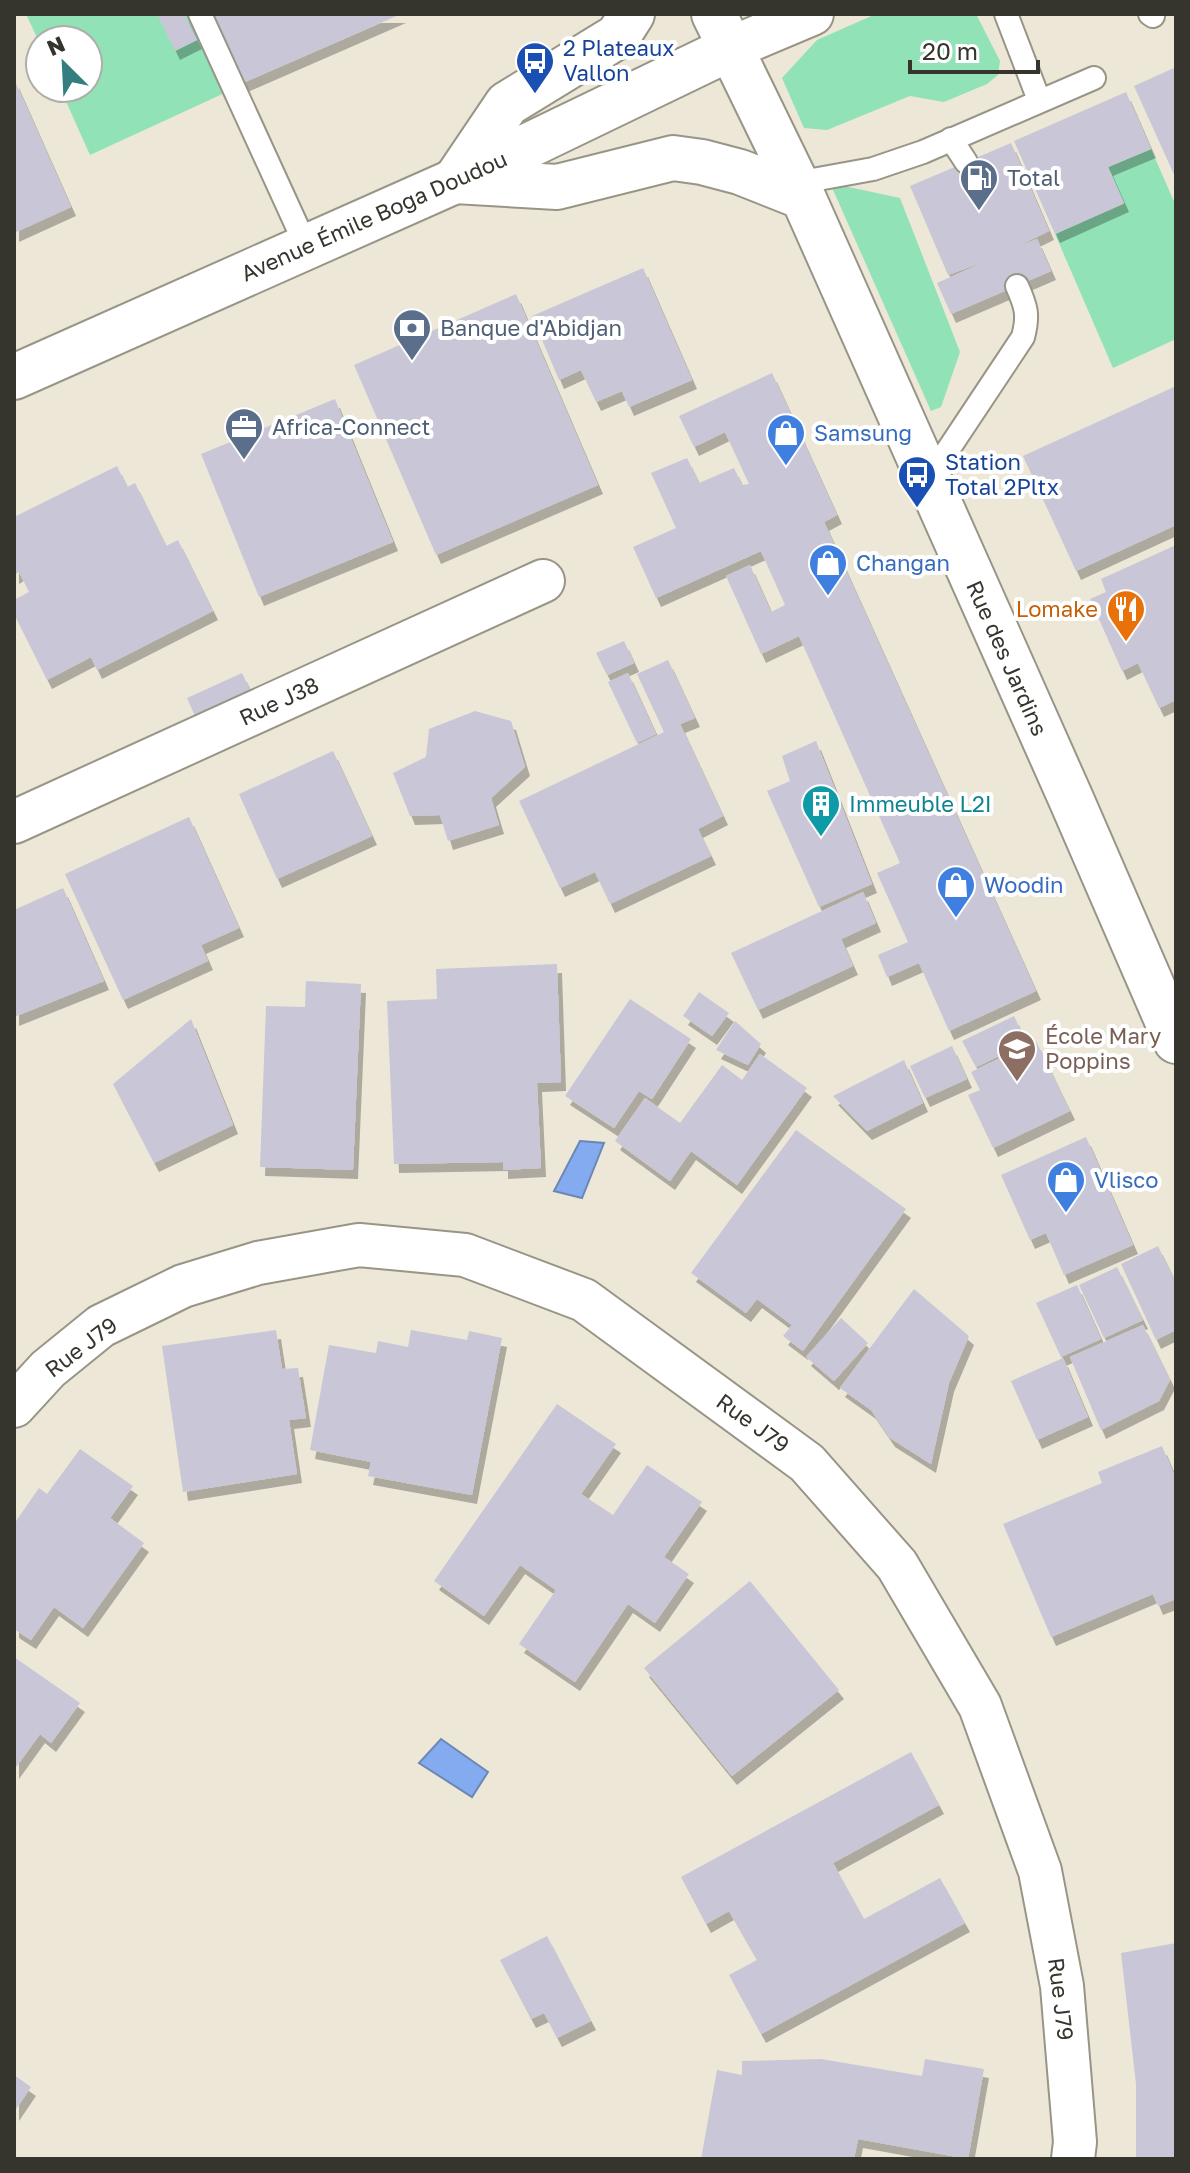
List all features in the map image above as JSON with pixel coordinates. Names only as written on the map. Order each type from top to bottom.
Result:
[{"type":"main road","points":[[455,181],[507,104],[618,36],[632,14]]},
{"type":"main road","name":"Avenue Émile Boga Doudou","points":[[14,377],[455,181],[722,31]]},
{"type":"main road","name":"Rue des Jardins","points":[[722,31],[799,190],[1176,1041]]},
{"type":"main road","points":[[455,181],[557,187],[673,158],[702,162],[799,190]]},
{"type":"street","points":[[722,31],[812,14]]},
{"type":"street","name":"Rue J38","points":[[14,822],[543,581]]},
{"type":"street","name":"Rue J79","points":[[14,1406],[48,1369],[101,1326],[183,1286],[258,1263],[359,1245],[465,1255],[584,1300],[807,1463],[897,1565],[980,1706],[1040,1871],[1062,1986],[1075,2142],[1073,2159]]},
{"type":"lane","points":[[200,14],[307,248]]},
{"type":"lane","points":[[1006,14],[1039,100]]},
{"type":"lane","points":[[799,190],[923,152],[1094,78]]},
{"type":"lane","points":[[951,139],[966,162]]},
{"type":"lane","points":[[928,480],[1023,337],[1027,322],[1026,305],[1017,286]]},
{"type":"green space","points":[[26,14],[194,14],[229,91],[90,155],[67,104],[104,104],[104,24],[31,24]]},
{"type":"green space","points":[[876,14],[976,14],[1000,61],[998,75],[987,84],[944,102],[910,96],[827,130],[804,128],[782,78],[817,40]]},
{"type":"green space","points":[[1151,149],[1176,206],[1176,339],[1113,368],[1055,234],[1124,204],[1108,167]]},
{"type":"green space","points":[[830,183],[900,198],[960,352],[941,407],[931,411]]},
{"type":"water","points":[[580,1141],[604,1143],[582,1198],[554,1191]]},
{"type":"water","points":[[441,1739],[488,1772],[472,1797],[419,1763]]},
{"type":"building","points":[[157,14],[184,14],[197,40],[175,51]]},
{"type":"building","points":[[207,14],[401,14],[238,85]]},
{"type":"building","points":[[1176,67],[1176,179],[1134,86]]},
{"type":"building","points":[[14,79],[71,207],[14,233]]},
{"type":"building","points":[[1126,92],[1151,149],[1108,167],[1124,203],[1055,234],[1014,141]]},
{"type":"building","points":[[1011,143],[1049,231],[1014,248],[1037,239],[1051,271],[951,314],[937,283],[989,260],[948,275],[910,186]]},
{"type":"building","points":[[643,268],[692,380],[629,407],[622,391],[596,402],[581,370],[559,380],[532,316]]},
{"type":"building","points":[[516,294],[598,485],[436,555],[354,365]]},
{"type":"building","points":[[772,373],[837,515],[824,522],[1036,991],[949,1031],[919,963],[887,977],[878,955],[908,942],[877,873],[900,863],[799,636],[761,654],[726,576],[750,565],[771,612],[785,605],[761,551],[656,598],[633,547],[676,528],[651,473],[687,458],[699,483],[734,468],[742,485],[749,484],[725,432],[694,447],[679,416]]},
{"type":"building","points":[[1176,386],[1176,525],[1076,571],[1023,456]]},
{"type":"building","points":[[335,399],[393,542],[259,597],[201,454]]},
{"type":"building","points":[[117,466],[127,487],[135,483],[166,546],[178,540],[213,611],[97,670],[91,657],[47,680],[14,614],[14,600],[29,592],[19,572],[14,575],[14,517]]},
{"type":"building","points":[[1176,545],[1176,700],[1159,708],[1138,663],[1122,671],[1090,599],[1106,592],[1101,579]]},
{"type":"building","points":[[624,641],[634,663],[607,675],[596,653]]},
{"type":"building","points":[[668,660],[695,718],[680,724],[723,816],[698,829],[711,856],[610,904],[595,872],[560,888],[519,801],[664,732],[637,674]]},
{"type":"building","points":[[242,673],[258,707],[202,732],[187,698]]},
{"type":"building","points":[[628,673],[656,734],[637,743],[608,682]]},
{"type":"building","points":[[475,711],[511,721],[525,767],[491,798],[499,825],[448,841],[440,815],[410,816],[393,773],[426,757],[429,729]]},
{"type":"building","name":"Immeuble L2I","points":[[816,741],[872,884],[819,907],[767,791],[790,781],[782,756]]},
{"type":"building","points":[[333,751],[372,836],[277,879],[239,794]]},
{"type":"building","points":[[189,817],[239,928],[201,945],[208,961],[123,1000],[65,874]]},
{"type":"building","points":[[63,888],[104,981],[14,1017],[14,910]]},
{"type":"building","points":[[863,892],[876,923],[841,939],[853,966],[758,1010],[731,953]]},
{"type":"building","points":[[557,964],[561,1082],[537,1083],[541,1168],[503,1170],[503,1162],[394,1164],[387,1001],[437,999],[436,969]]},
{"type":"building","points":[[306,981],[361,984],[353,1170],[260,1167],[266,1006],[305,1007]]},
{"type":"building","points":[[699,992],[729,1013],[712,1036],[683,1016]]},
{"type":"building","points":[[630,999],[691,1039],[652,1099],[639,1091],[614,1128],[565,1096]]},
{"type":"building","points":[[1014,1016],[1027,1043],[976,1067],[962,1041]]},
{"type":"building","points":[[191,1019],[233,1125],[154,1163],[113,1084]]},
{"type":"building","points":[[735,1021],[761,1044],[748,1065],[716,1050]]},
{"type":"building","points":[[1036,1041],[1070,1111],[993,1148],[968,1095],[980,1090],[971,1072]]},
{"type":"building","points":[[952,1046],[967,1079],[925,1098],[910,1066]]},
{"type":"building","points":[[760,1054],[807,1088],[737,1185],[691,1151],[670,1181],[615,1141],[645,1098],[680,1123],[722,1065],[742,1080]]},
{"type":"building","points":[[904,1060],[923,1103],[867,1131],[833,1096]]},
{"type":"building","points":[[796,1130],[906,1209],[803,1351],[783,1336],[792,1325],[757,1299],[746,1313],[691,1273]]},
{"type":"building","points":[[1086,1137],[1133,1245],[1064,1275],[1046,1233],[1030,1240],[1001,1175]]},
{"type":"building","points":[[1158,1246],[1176,1283],[1176,1330],[1156,1340],[1121,1264]]},
{"type":"building","points":[[1117,1267],[1143,1320],[1104,1338],[1079,1285]]},
{"type":"building","points":[[1077,1285],[1101,1339],[1061,1357],[1036,1303]]},
{"type":"building","points":[[914,1289],[969,1336],[949,1383],[931,1464],[890,1438],[871,1410],[840,1388]]},
{"type":"building","points":[[841,1318],[868,1343],[834,1381],[806,1357]]},
{"type":"building","points":[[1143,1325],[1170,1380],[1159,1401],[1101,1430],[1070,1357]]},
{"type":"building","points":[[276,1330],[282,1369],[298,1368],[306,1418],[289,1420],[297,1474],[183,1492],[162,1346]]},
{"type":"building","points":[[411,1330],[467,1340],[469,1331],[502,1338],[472,1495],[368,1476],[371,1462],[310,1450],[329,1345],[376,1353],[378,1341],[408,1347]]},
{"type":"building","points":[[1063,1358],[1088,1417],[1037,1440],[1011,1381]]},
{"type":"building","points":[[557,1404],[616,1444],[581,1494],[613,1515],[647,1465],[702,1502],[664,1557],[689,1574],[655,1623],[628,1604],[575,1682],[519,1644],[556,1590],[520,1565],[484,1616],[434,1581]]},
{"type":"building","points":[[1162,1446],[1176,1479],[1176,1599],[1158,1606],[1153,1594],[1051,1637],[1003,1524],[1102,1483],[1098,1472]]},
{"type":"building","points":[[80,1449],[133,1486],[110,1518],[144,1543],[83,1628],[54,1607],[31,1640],[14,1629],[14,1524],[39,1488],[47,1494]]},
{"type":"building","points":[[750,1581],[839,1690],[732,1776],[644,1668]]},
{"type":"building","points":[[14,1657],[80,1703],[51,1743],[40,1734],[14,1770]]},
{"type":"building","points":[[911,1752],[939,1805],[833,1863],[864,1919],[940,1878],[965,1923],[761,2034],[729,1975],[757,1960],[729,1911],[706,1924],[681,1877]]},
{"type":"building","points":[[547,1936],[591,2021],[557,2038],[544,2013],[531,2019],[500,1960]]},
{"type":"building","points":[[1176,1943],[1176,2159],[1136,2159],[1136,2084],[1121,1953]]},
{"type":"building","points":[[821,2059],[922,2076],[925,2059],[984,2069],[968,2159],[858,2139],[854,2159],[701,2159],[717,2070],[742,2075],[742,2061]]},
{"type":"building","points":[[14,2075],[31,2087],[14,2112]]},
{"type":"place","name":"2 Plateaux Vallon","points":[[535,95]]},
{"type":"place","name":"Total","points":[[979,212]]},
{"type":"place","name":"Banque d'Abidjan","points":[[412,362]]},
{"type":"place","name":"Africa-Connect","points":[[244,461]]},
{"type":"place","name":"Samsung","points":[[786,467]]},
{"type":"place","name":"Station Total 2Pltx","points":[[917,509]]},
{"type":"place","name":"Changan","points":[[828,597]]},
{"type":"place","name":"Lomake","points":[[1126,643]]},
{"type":"place","name":"Immeuble L2I","points":[[821,838]]},
{"type":"place","name":"Woodin","points":[[956,919]]},
{"type":"place","name":"École Mary Poppins","points":[[1017,1083]]},
{"type":"place","name":"Vlisco","points":[[1066,1214]]}]
